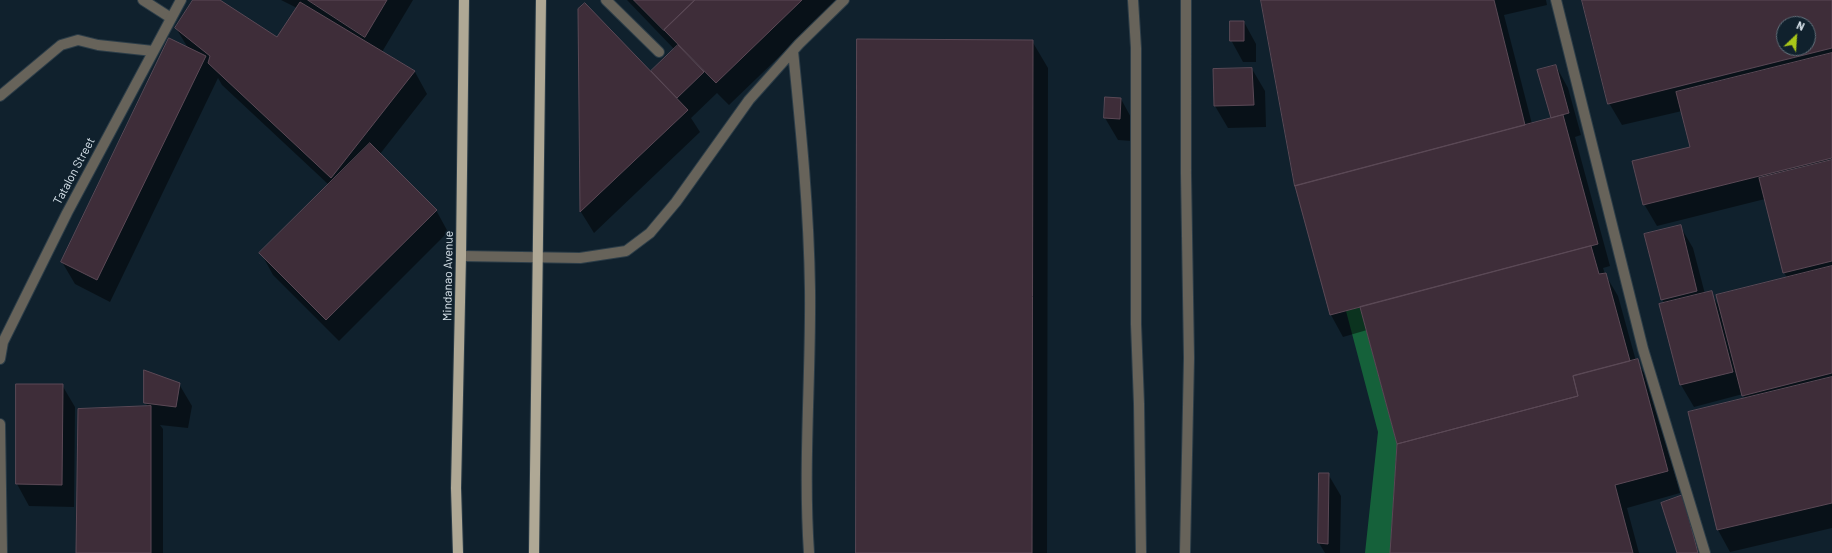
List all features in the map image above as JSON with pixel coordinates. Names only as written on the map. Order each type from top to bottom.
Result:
[{"type":"main road","name":"Mindanao Avenue","points":[[458,553],[456,488],[464,0]]},
{"type":"main road","points":[[534,553],[541,0]]},
{"type":"street","points":[[143,0],[170,18]]},
{"type":"street","name":"Tatalon Street","points":[[0,359],[3,342],[67,213],[170,18],[181,0]]},
{"type":"street","points":[[606,0],[659,52]]},
{"type":"street","points":[[461,256],[537,256],[580,258],[626,251],[650,233],[676,202],[749,100],[793,51],[844,0]]},
{"type":"street","points":[[1133,0],[1136,48],[1136,324],[1139,404],[1141,553]]},
{"type":"street","points":[[1185,553],[1189,358],[1186,174],[1186,0]]},
{"type":"street","points":[[1556,0],[1643,349],[1705,553]]},
{"type":"street","points":[[0,96],[61,45],[78,40],[98,45],[153,51]]},
{"type":"street","points":[[793,51],[807,203],[810,287],[810,358],[807,406],[809,553]]},
{"type":"street","points":[[0,424],[2,553]]},
{"type":"green space","points":[[1360,307],[1397,444],[1390,553],[1365,553],[1378,432],[1346,311]]},
{"type":"building","points":[[193,0],[220,0],[277,37],[300,2],[415,71],[331,178],[208,63],[210,56],[175,28]]},
{"type":"building","points":[[308,0],[387,0],[365,37]]},
{"type":"building","points":[[634,0],[695,0],[664,30]]},
{"type":"building","points":[[695,0],[802,0],[716,83],[664,30]]},
{"type":"building","points":[[1261,0],[1494,0],[1525,125],[1295,186]]},
{"type":"building","points":[[1582,0],[1832,0],[1832,48],[1816,52],[1816,16],[1776,16],[1776,56],[1800,56],[1608,104]]},
{"type":"building","points":[[585,3],[688,110],[580,212],[578,9]]},
{"type":"building","points":[[1230,21],[1244,21],[1244,41],[1230,41]]},
{"type":"building","points":[[169,38],[206,56],[97,280],[61,262]]},
{"type":"building","points":[[857,39],[1033,40],[1032,553],[856,553]]},
{"type":"building","points":[[678,45],[704,72],[677,98],[651,71]]},
{"type":"building","points":[[1832,53],[1832,158],[1643,205],[1632,161],[1690,147],[1676,92]]},
{"type":"building","points":[[1556,65],[1569,113],[1551,118],[1537,70]]},
{"type":"building","points":[[1252,68],[1254,105],[1214,106],[1213,69]]},
{"type":"building","points":[[1105,97],[1121,98],[1120,119],[1104,118]]},
{"type":"building","points":[[1563,115],[1598,244],[1330,315],[1295,186]]},
{"type":"building","points":[[370,143],[437,210],[326,320],[259,253]]},
{"type":"building","points":[[1832,160],[1832,261],[1783,273],[1759,178]]},
{"type":"building","points":[[1681,225],[1697,291],[1661,300],[1644,234]]},
{"type":"building","points":[[1591,246],[1599,274],[1606,273],[1630,361],[1573,376],[1578,396],[1397,444],[1360,307]]},
{"type":"building","points":[[1832,266],[1832,373],[1742,396],[1716,295]]},
{"type":"building","points":[[1712,291],[1733,372],[1680,385],[1659,304]]},
{"type":"building","points":[[1638,359],[1668,471],[1615,485],[1633,553],[1390,553],[1397,444],[1578,396],[1573,376]]},
{"type":"building","points":[[144,370],[180,383],[176,407],[144,403]]},
{"type":"building","points":[[1832,377],[1832,503],[1717,530],[1688,412]]},
{"type":"building","points":[[16,384],[63,384],[62,485],[16,484]]},
{"type":"building","points":[[151,406],[151,553],[76,553],[78,409]]},
{"type":"building","points":[[1319,473],[1329,473],[1328,544],[1318,543]]},
{"type":"building","points":[[1683,495],[1698,553],[1677,553],[1661,503]]}]
